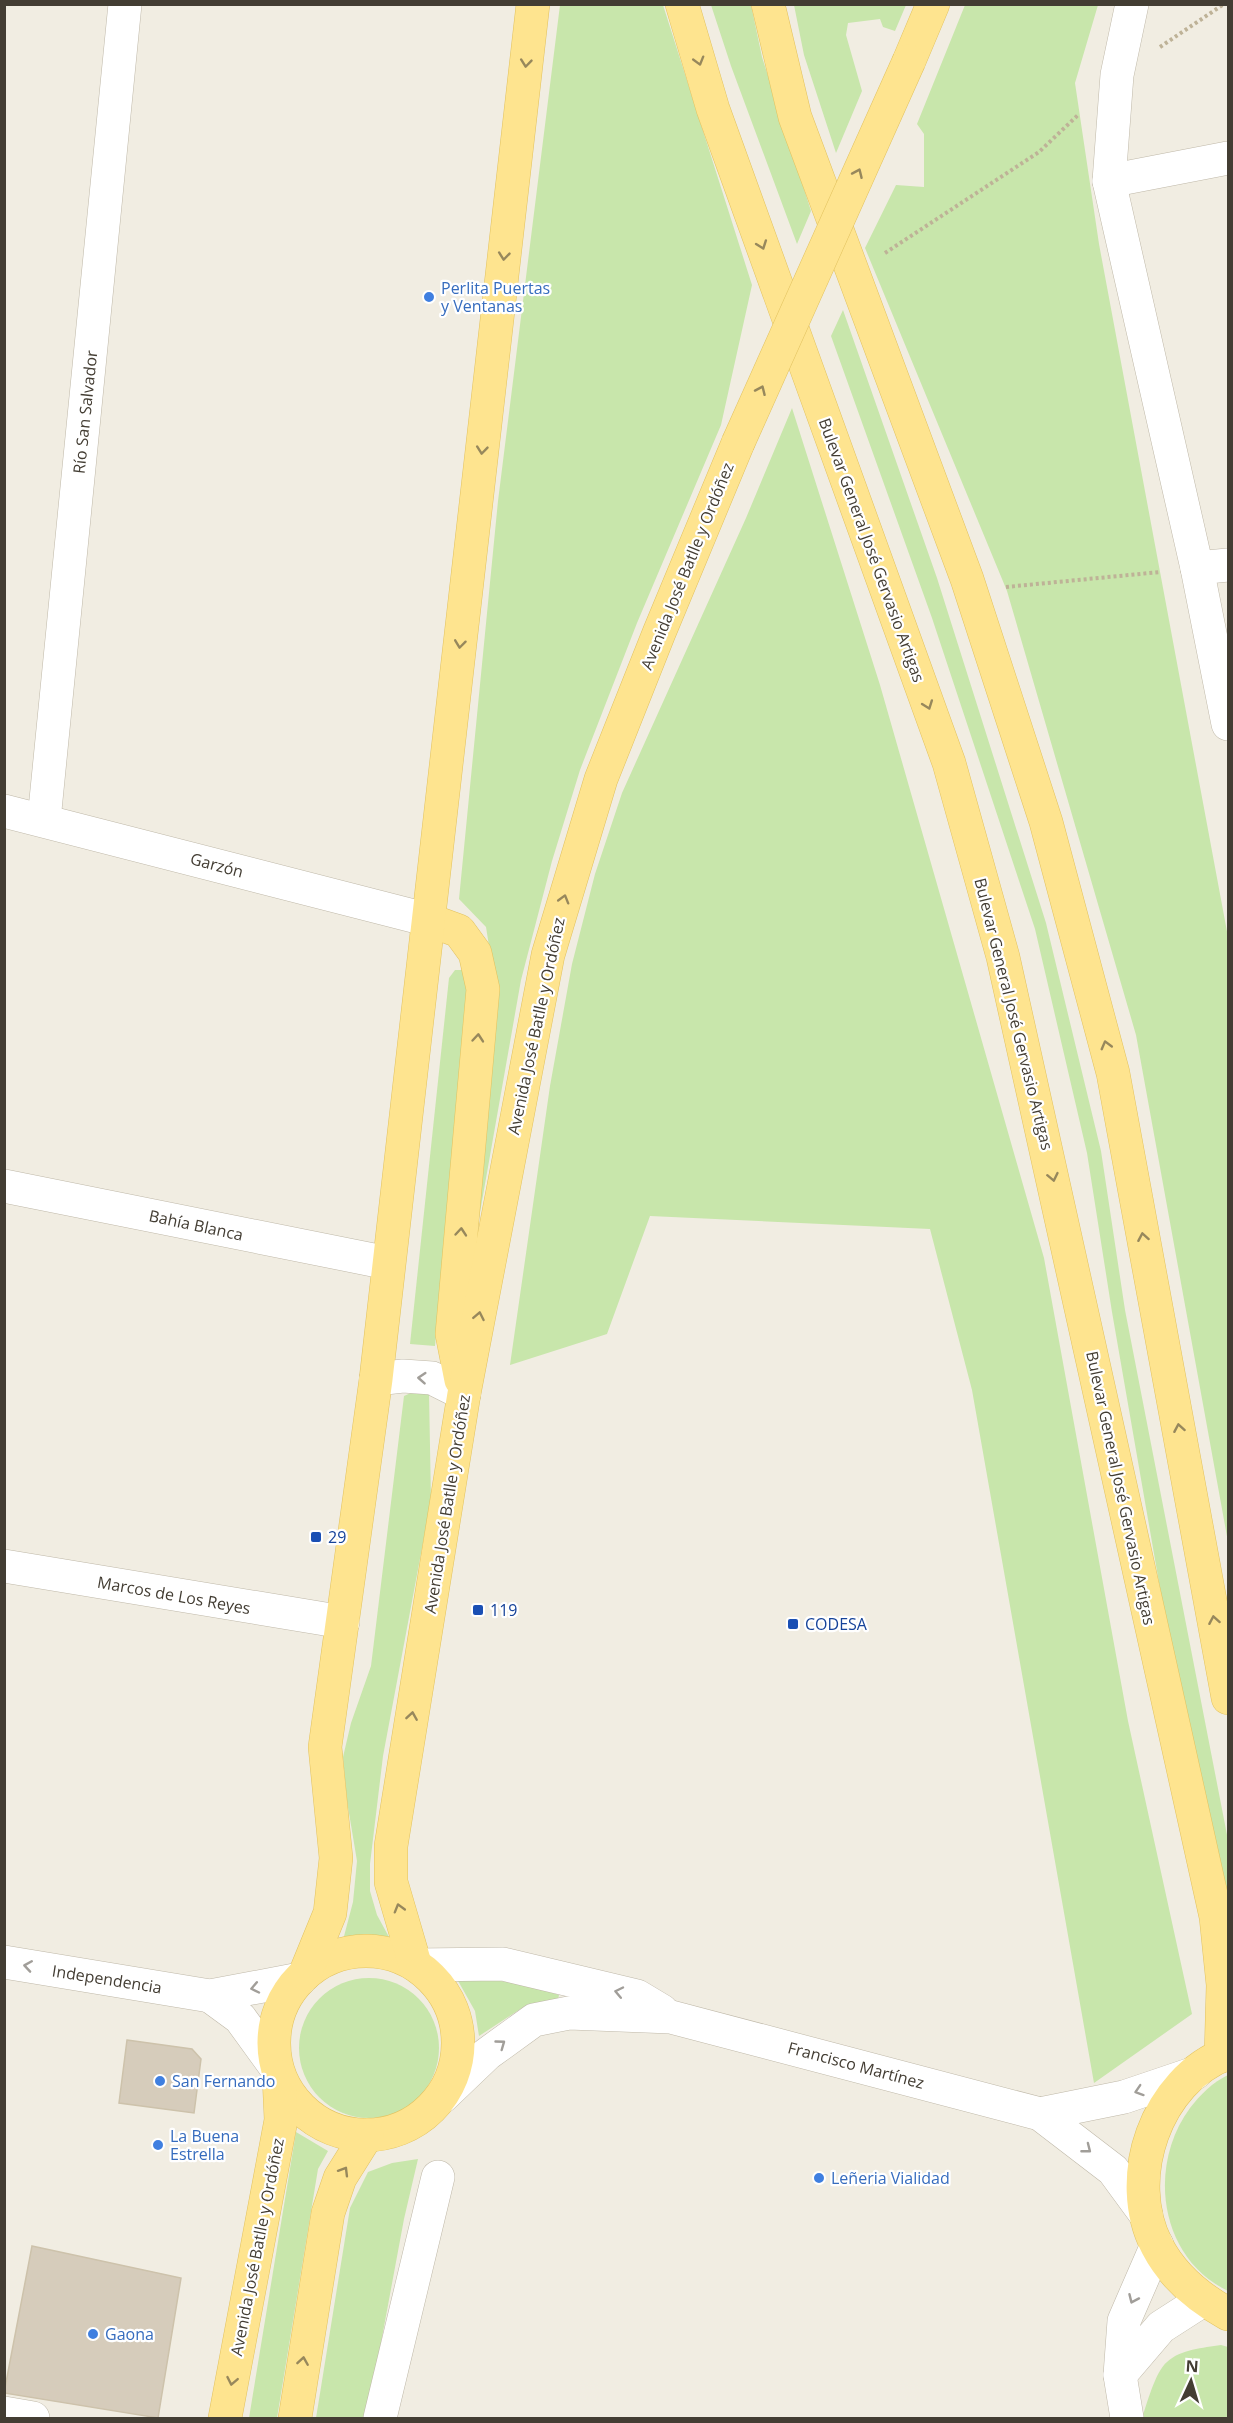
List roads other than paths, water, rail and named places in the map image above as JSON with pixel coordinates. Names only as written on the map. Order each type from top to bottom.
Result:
[{"type":"main road","points":[[302,1976],[321,1962],[358,1951],[397,1956],[415,1965],[438,1985],[453,2011],[459,2041],[454,2070],[442,2097],[421,2117],[396,2131],[367,2135],[339,2131],[313,2119],[293,2100],[278,2072],[274,2045],[276,2021],[285,1998],[302,1976],[330,1913],[336,1858],[325,1747],[376,1379],[533,4]]},
{"type":"main road","name":"Bulevar General José Gervasio Artigas","points":[[682,4],[713,109],[949,764],[1003,957],[1216,1917],[1223,1985],[1215,2061]]},
{"type":"main road","points":[[768,4],[795,117],[971,591],[1046,822],[1113,1073],[1228,1698]]},
{"type":"main road","name":"Avenida José Batlle y Ordóñez","points":[[415,1965],[391,1882],[391,1846],[464,1394],[551,944],[602,778],[659,633],[738,443],[933,4]]},
{"type":"main road","points":[[429,920],[459,931],[475,953],[483,989],[452,1334],[464,1394]]},
{"type":"main road","points":[[1215,2061],[1173,2096],[1156,2123],[1146,2153],[1143,2184],[1152,2230],[1177,2275],[1216,2307]]},
{"type":"main road","name":"Avenida José Batlle y Ordóñez","points":[[225,2418],[281,2120],[278,2072]]},
{"type":"main road","points":[[295,2418],[328,2213],[340,2178],[367,2135]]},
{"type":"street","name":"Río San Salvador","points":[[44,820],[125,4]]},
{"type":"street","points":[[1132,4],[1117,75],[1109,181],[1197,568],[1228,724]]},
{"type":"street","points":[[1109,181],[1228,158]]},
{"type":"street","points":[[1197,568],[1228,565]]},
{"type":"street","name":"Garzón","points":[[4,811],[429,920]]},
{"type":"street","name":"Bahía Blanca","points":[[4,1186],[388,1263]]},
{"type":"street","points":[[376,1379],[403,1376],[432,1378],[464,1394]]},
{"type":"street","name":"Marcos de Los Reyes","points":[[4,1566],[343,1622]]},
{"type":"street","name":"Independencia","points":[[4,1962],[210,1996],[302,1976]]},
{"type":"street","name":"Francisco Martínez","points":[[415,1965],[503,1964],[528,1969],[637,1996],[671,2017]]},
{"type":"street","name":"Independencia","points":[[210,1996],[240,2018],[278,2072]]},
{"type":"street","name":"Francisco Martínez","points":[[442,2097],[487,2054],[534,2020],[569,2013],[671,2017],[1040,2114],[1113,2170],[1152,2230]]},
{"type":"street","name":"Francisco Martínez","points":[[1040,2114],[1124,2097],[1215,2061]]},
{"type":"street","points":[[380,2418],[438,2177]]},
{"type":"street","points":[[1127,2418],[1120,2375],[1124,2321],[1152,2230]]},
{"type":"street","points":[[1120,2375],[1161,2327],[1216,2307]]},
{"type":"street","points":[[4,2414],[33,2418]]},
{"type":"place","name":"Perlita Puertas y Ventanas","points":[[429,297]]},
{"type":"place","name":"29","points":[[316,1537]]},
{"type":"place","name":"119","points":[[478,1610]]},
{"type":"place","name":"CODESA","points":[[793,1624]]},
{"type":"place","name":"San Fernando","points":[[160,2081]]},
{"type":"place","name":"La Buena Estrella","points":[[158,2145]]},
{"type":"place","name":"Leñeria Vialidad","points":[[819,2178]]},
{"type":"place","name":"Gaona","points":[[93,2334]]}]
